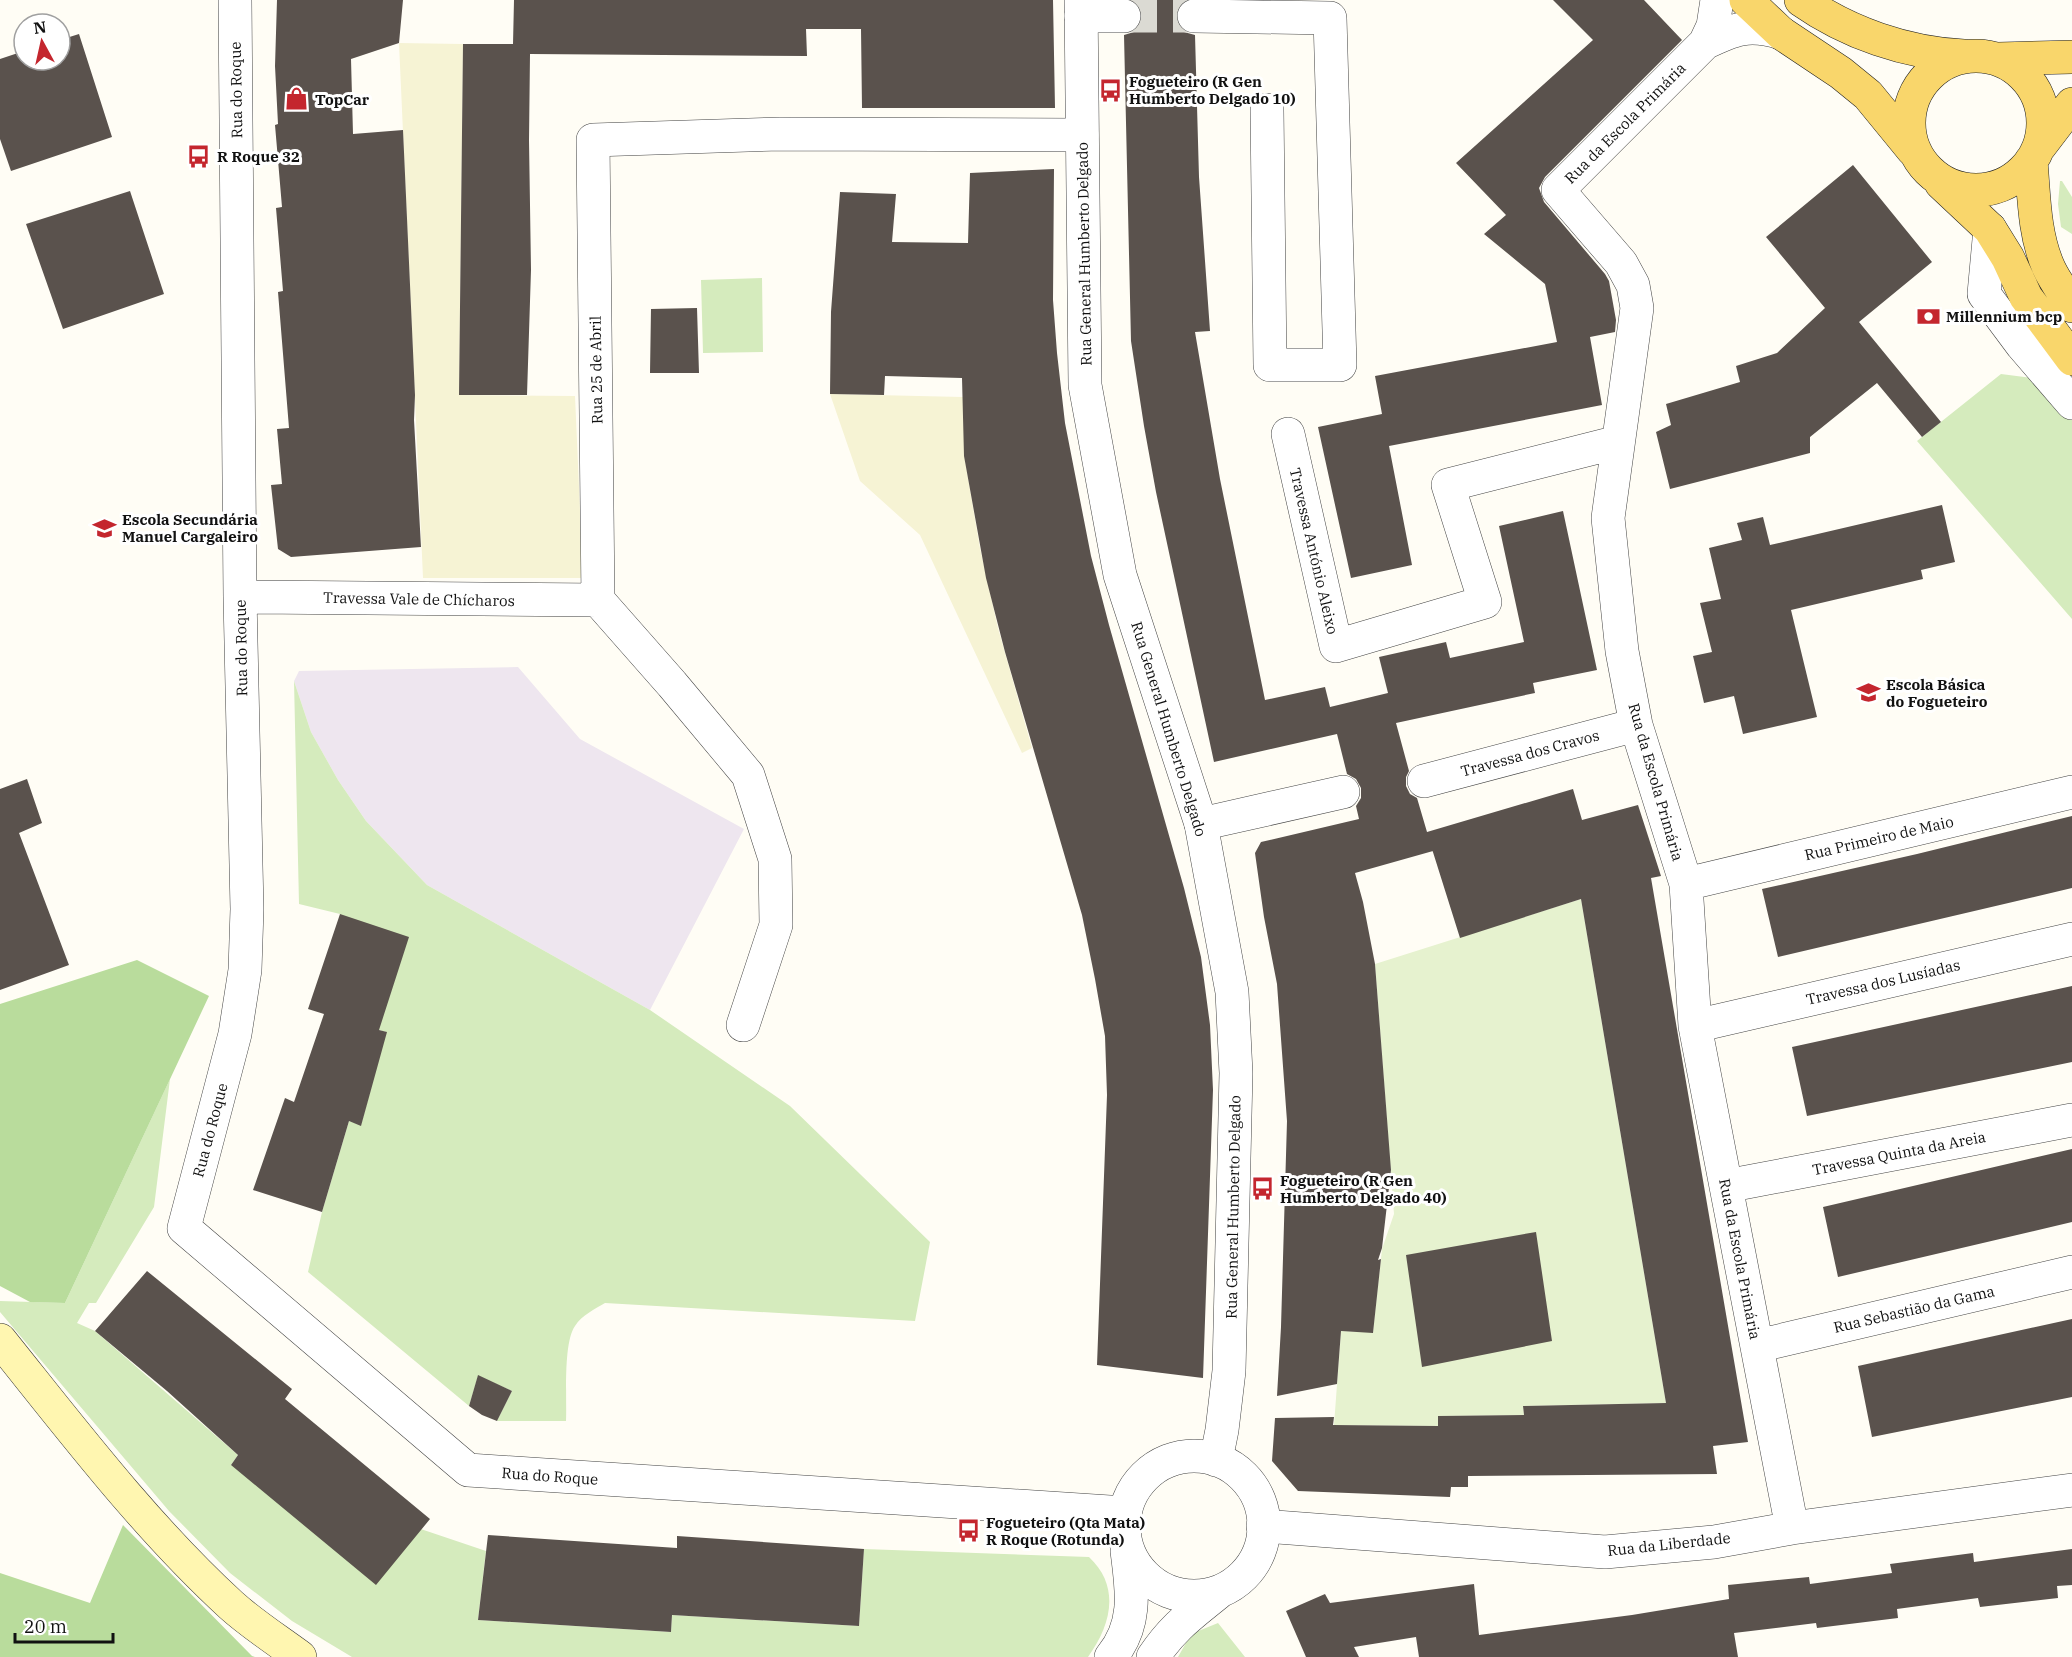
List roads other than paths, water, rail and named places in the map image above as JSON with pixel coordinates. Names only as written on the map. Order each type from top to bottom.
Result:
[{"type":"main road","points":[[1746,0],[1781,33],[1841,73],[1868,95],[1913,150],[1923,166],[1990,229],[2008,258],[2026,297],[2072,359]]},
{"type":"main road","points":[[1801,0],[1850,28],[1895,45],[1934,54],[1998,59],[2072,57]]},
{"type":"main road","points":[[1913,150],[1908,134],[1908,115],[1912,98],[1921,83],[1933,71],[1947,61],[1964,56]]},
{"type":"main road","points":[[1998,59],[2027,78],[2037,93],[2044,128],[2036,154],[2035,208],[2040,241],[2048,266],[2072,306]]},
{"type":"main road","points":[[1936,177],[1951,186],[1969,190],[1987,190],[2012,180],[2036,154],[2072,104]]},
{"type":"main road","points":[[0,1340],[145,1517],[232,1606],[300,1657]]},
{"type":"street","name":"Rua do Roque","points":[[235,0],[240,597],[247,909],[245,970],[235,1034],[184,1228],[468,1470],[1125,1513]]},
{"type":"street","name":"Rua da Escola Primária","points":[[1716,0],[1713,26],[1705,43],[1558,190],[1621,263],[1633,285],[1637,308],[1635,331],[1608,518],[1622,651],[1636,725],[1686,884],[1695,1026],[1792,1528]]},
{"type":"street","points":[[1081,8],[1124,16]]},
{"type":"street","name":"Rua General Humberto Delgado","points":[[1081,8],[1085,385],[1120,575],[1201,824],[1232,992],[1236,1073],[1229,1371],[1216,1460]]},
{"type":"street","points":[[1194,16],[1330,18],[1340,365],[1270,365],[1267,110]]},
{"type":"street","name":"Rua da Escola Primária","points":[[1705,43],[1745,27],[1764,28],[1781,33]]},
{"type":"street","name":"Rua 25 de Abril","points":[[598,600],[593,140],[780,134],[1082,135]]},
{"type":"street","points":[[1990,229],[1984,294],[2022,345],[2072,403]]},
{"type":"street","name":"Travessa António Aleixo","points":[[1288,434],[1336,646],[1485,602],[1448,485],[1618,442]]},
{"type":"street","name":"Travessa Vale de Chícharos","points":[[240,597],[598,600]]},
{"type":"street","points":[[598,600],[748,775],[776,859],[776,925],[743,1025]]},
{"type":"street","name":"Travessa dos Cravos","points":[[1424,781],[1636,725]]},
{"type":"street","points":[[1201,824],[1343,792]]},
{"type":"street","name":"Rua Primeiro de Maio","points":[[1686,884],[2072,792]]},
{"type":"street","name":"Travessa dos Lusíadas","points":[[1695,1026],[2072,939]]},
{"type":"street","name":"Travessa Quinta da Areia","points":[[1726,1186],[2072,1120]]},
{"type":"street","name":"Rua Sebastião da Gama","points":[[1757,1346],[2072,1272]]},
{"type":"street","points":[[1111,1657],[1126,1630],[1132,1609],[1123,1528],[1125,1513],[1137,1484],[1155,1468],[1176,1458],[1200,1456],[1216,1460],[1242,1475],[1256,1494],[1263,1516],[1263,1540],[1254,1562],[1239,1580],[1186,1617],[1171,1632],[1155,1655]]},
{"type":"street","name":"Rua da Liberdade","points":[[1263,1526],[1605,1552],[1714,1542],[1792,1528],[2072,1490]]},
{"type":"street","points":[[1127,1551],[1138,1570],[1155,1585],[1175,1594],[1197,1597],[1219,1592]]},
{"type":"tunnel","points":[[1124,16],[1194,16]]},
{"type":"place","name":"Fogueteiro (R Gen Humberto Delgado 10)","points":[[1111,90]]},
{"type":"place","name":"TopCar","points":[[297,99]]},
{"type":"place","name":"R Roque 32","points":[[199,156]]},
{"type":"place","name":"Millennium bcp","points":[[1928,316]]},
{"type":"place","name":"Escola Secundária Manuel Cargaleiro","points":[[104,528]]},
{"type":"place","name":"Escola Básica do Fogueteiro","points":[[1868,693]]},
{"type":"place","name":"Fogueteiro (R Gen Humberto Delgado 40)","points":[[1262,1189]]},
{"type":"place","name":"Fogueteiro (Qta Mata) R Roque (Rotunda)","points":[[968,1531]]}]
